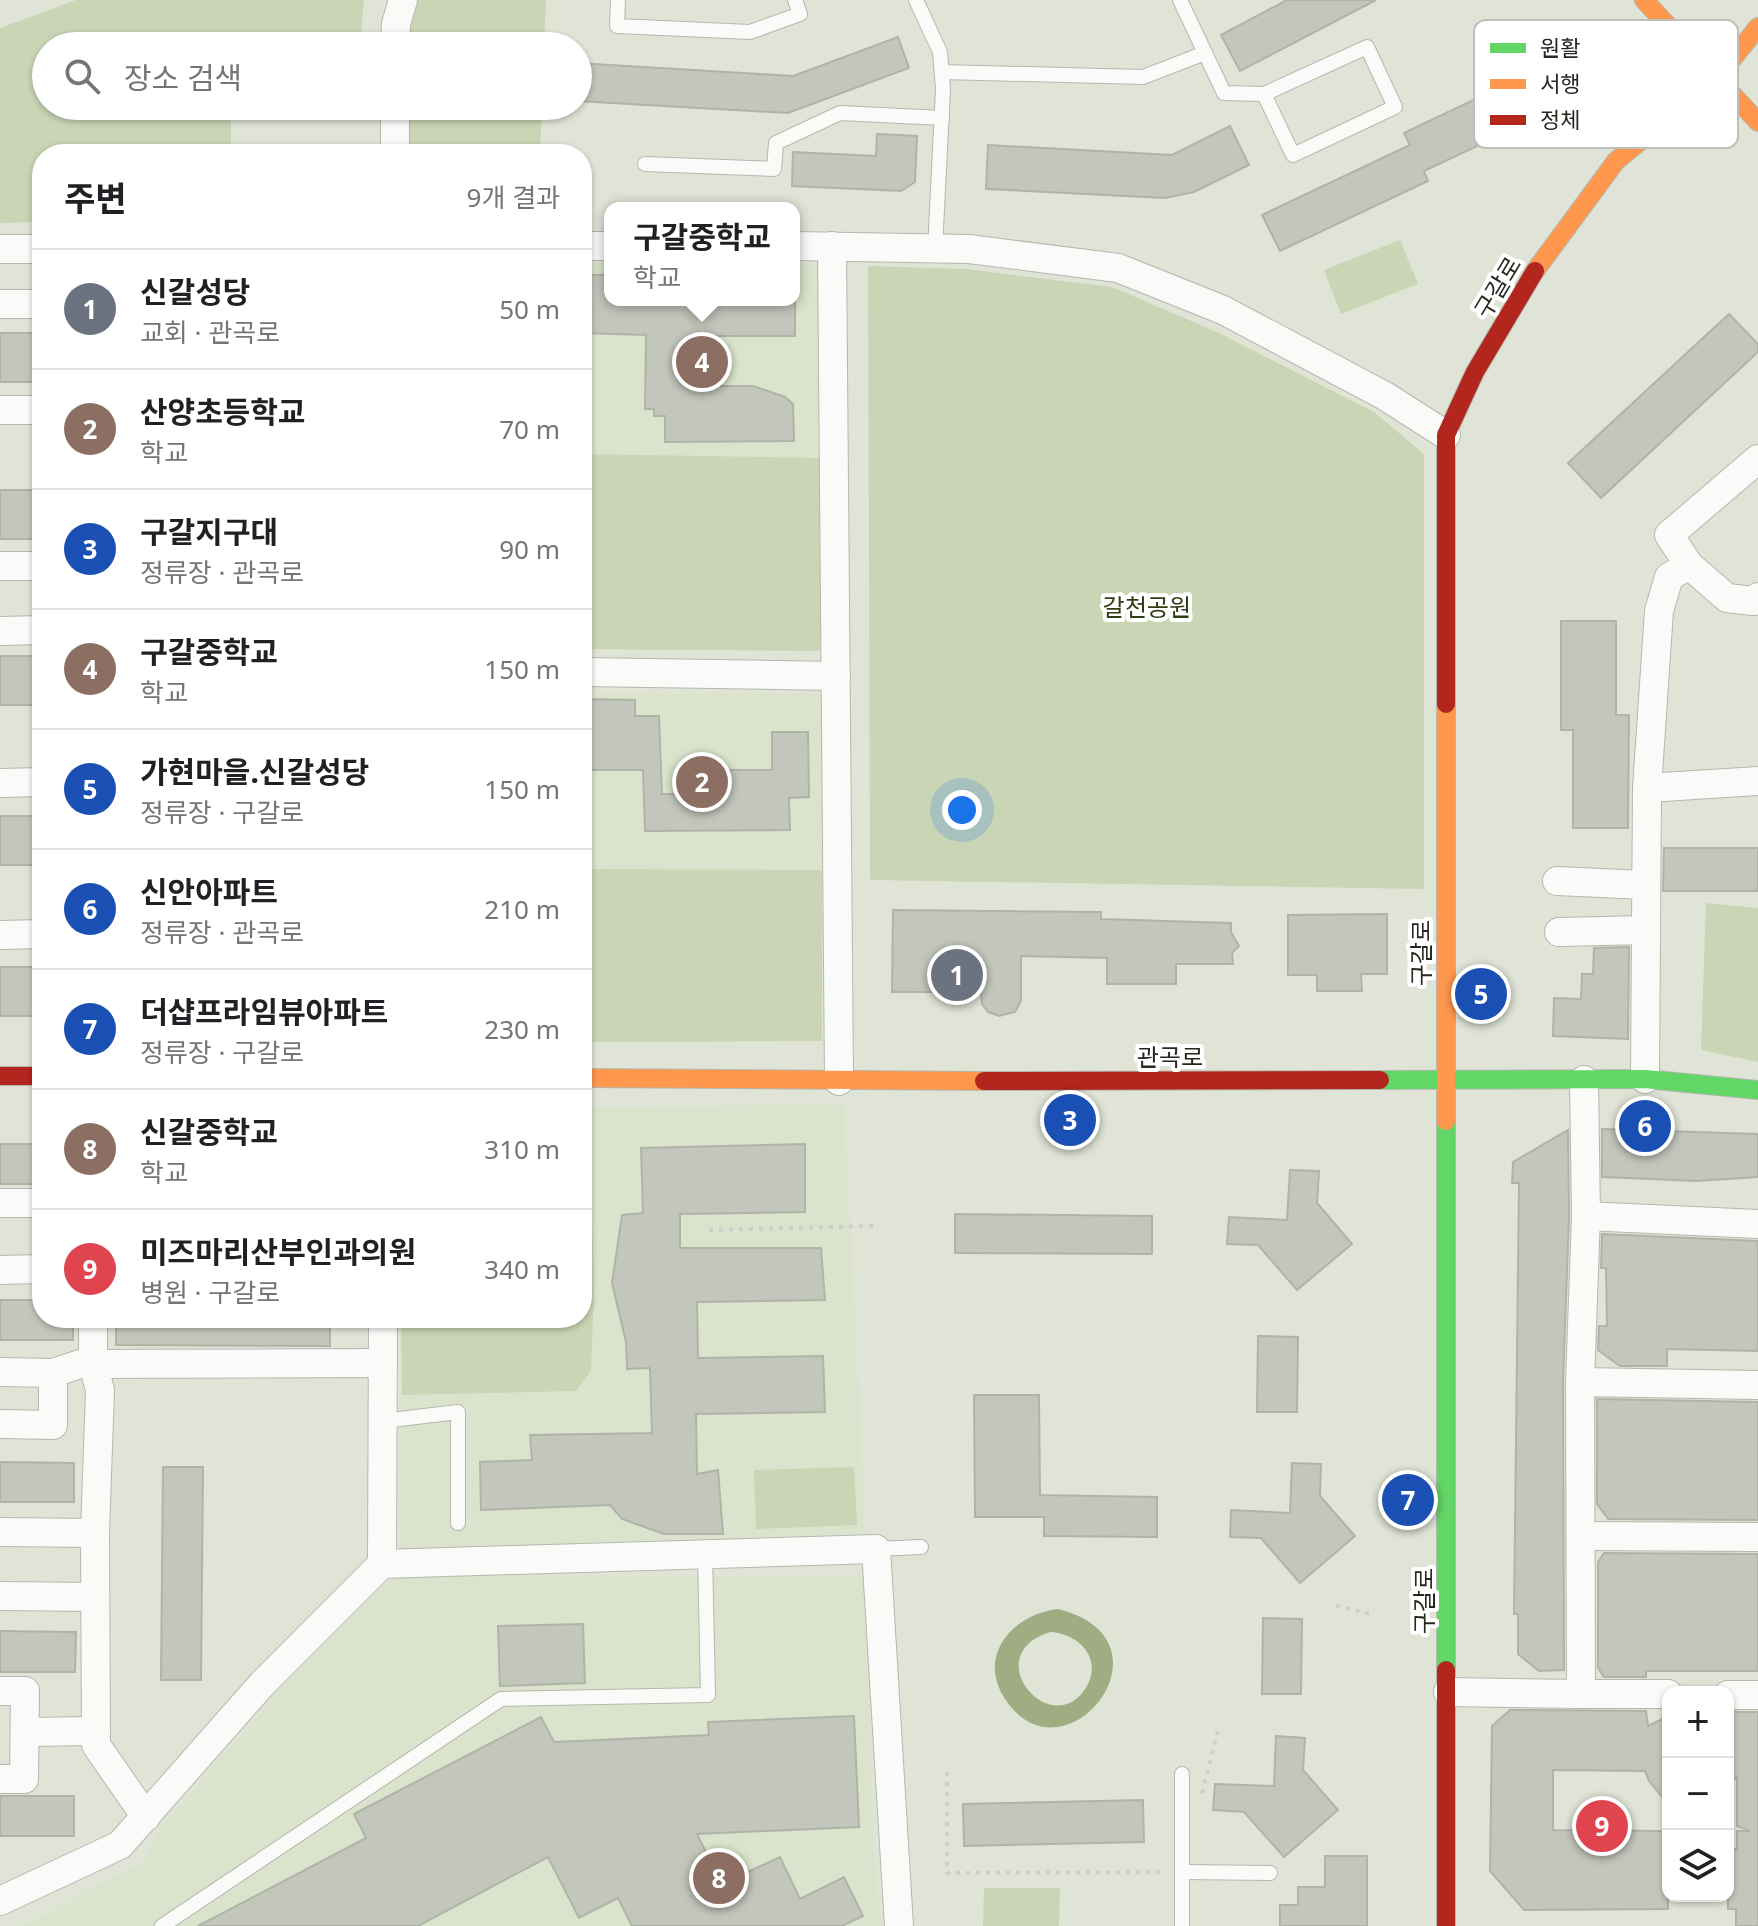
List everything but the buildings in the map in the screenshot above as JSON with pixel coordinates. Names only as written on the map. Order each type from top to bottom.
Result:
[{"type":"street","points":[[396,32],[403,0]]},
{"type":"street","points":[[1644,0],[1663,20]]},
{"type":"street","name":"구갈로","points":[[1738,52],[1758,27]]},
{"type":"street","points":[[1738,101],[1758,122]]},
{"type":"street","points":[[395,120],[395,144]]},
{"type":"street","name":"구갈로","points":[[1446,1926],[1446,435],[1475,372],[1546,253],[1616,161],[1632,148]]},
{"type":"street","points":[[800,246],[969,249],[1118,268],[1223,310],[1385,396],[1446,435]]},
{"type":"street","points":[[832,246],[839,1081]]},
{"type":"street","points":[[0,249],[32,249]]},
{"type":"street","points":[[0,304],[32,304]]},
{"type":"street","points":[[0,410],[32,410]]},
{"type":"street","points":[[1758,459],[1669,535],[1689,565],[1727,598],[1754,601],[1758,597]]},
{"type":"street","points":[[1645,1079],[1647,788],[1659,611],[1669,577],[1689,565]]},
{"type":"street","points":[[0,566],[32,566]]},
{"type":"street","points":[[0,631],[32,630]]},
{"type":"street","points":[[592,672],[836,676]]},
{"type":"street","points":[[1647,788],[1758,781]]},
{"type":"street","points":[[0,783],[32,782]]},
{"type":"street","points":[[1557,881],[1645,885]]},
{"type":"street","points":[[1559,932],[1645,930]]},
{"type":"street","points":[[0,935],[32,934]]},
{"type":"street","points":[[0,1076],[32,1076]]},
{"type":"street","name":"관곡로","points":[[592,1078],[839,1081],[1645,1079],[1758,1090]]},
{"type":"street","points":[[1581,1694],[1580,1382],[1586,1216],[1584,1080]]},
{"type":"street","points":[[0,1203],[32,1203]]},
{"type":"street","points":[[1586,1216],[1758,1224]]},
{"type":"street","points":[[0,1270],[32,1269]]},
{"type":"street","points":[[93,1328],[93,1364],[100,1390],[95,1533],[96,1745],[146,1817]]},
{"type":"street","points":[[382,1564],[383,1328]]},
{"type":"street","points":[[0,1372],[53,1373],[93,1364],[383,1363]]},
{"type":"street","points":[[0,1424],[53,1425],[53,1373]]},
{"type":"street","points":[[1580,1382],[1758,1385]]},
{"type":"street","points":[[0,1532],[95,1533]]},
{"type":"street","points":[[1581,1536],[1758,1537]]},
{"type":"street","points":[[0,1901],[120,1845],[263,1683],[382,1564],[876,1549],[899,1926]]},
{"type":"street","points":[[0,1596],[95,1597]]},
{"type":"street","points":[[0,1691],[25,1691],[25,1732],[24,1779],[0,1779]]},
{"type":"street","points":[[1448,1692],[1662,1694]]},
{"type":"street","points":[[1734,1695],[1758,1695]]},
{"type":"street","points":[[25,1732],[96,1731]]},
{"type":"lane","points":[[618,0],[617,26],[750,32],[800,14],[795,0]]},
{"type":"lane","points":[[916,0],[940,52],[942,72],[935,249]]},
{"type":"lane","points":[[1180,0],[1224,93],[1264,94],[1367,47],[1395,107],[1293,155],[1264,94]]},
{"type":"lane","points":[[942,72],[1143,77],[1205,53]]},
{"type":"lane","points":[[645,164],[774,169],[776,143],[840,113],[942,118]]},
{"type":"lane","points":[[383,1421],[458,1412],[458,1523]]},
{"type":"lane","points":[[876,1549],[921,1547]]},
{"type":"lane","points":[[162,1926],[501,1699],[708,1695],[705,1554]]},
{"type":"lane","points":[[1182,1774],[1182,1926]]},
{"type":"lane","points":[[1184,1872],[1270,1873]]},
{"type":"path","points":[[709,1230],[874,1226]]},
{"type":"path","points":[[1336,1606],[1371,1614]]},
{"type":"path","points":[[947,1772],[947,1873],[1184,1872]]},
{"type":"shaded area","points":[[592,263],[604,263],[604,306],[800,306],[800,265],[824,266],[820,651],[592,649]]},
{"type":"shaded area","points":[[822,693],[822,1041],[592,1042],[592,694]]},
{"type":"shaded area","points":[[844,1105],[866,1533],[401,1550],[401,1328],[592,1328],[592,1107]]},
{"type":"shaded area","points":[[396,1575],[866,1577],[874,1848],[881,1926],[22,1926],[145,1862],[160,1828],[277,1694]]},
{"type":"shaded area","points":[[1058,1609],[1094,1625],[1111,1649],[1112,1675],[1100,1699],[1081,1718],[1056,1727],[1029,1722],[1005,1699],[997,1682],[995,1667],[997,1652],[1004,1639],[1014,1628],[1042,1612]],"holes":[[[1050,1632],[1060,1633],[1085,1648],[1092,1665],[1087,1686],[1073,1701],[1057,1705],[1041,1701],[1028,1690],[1020,1675],[1020,1659],[1029,1644]]]},
{"type":"green space","points":[[76,0],[364,0],[361,32],[32,32],[32,120],[231,120],[231,144],[32,144],[32,222],[0,223],[0,28]]},
{"type":"green space","points":[[412,0],[546,0],[545,32],[406,32]]},
{"type":"green space","points":[[403,120],[541,120],[540,144],[402,144]]},
{"type":"green space","points":[[1400,240],[1418,284],[1341,314],[1324,270]]},
{"type":"green space","name":"갈천공원","points":[[868,266],[966,269],[1112,287],[1219,333],[1374,412],[1424,454],[1424,889],[870,880]]},
{"type":"green space","points":[[592,454],[822,458],[820,651],[592,649]]},
{"type":"green space","points":[[592,869],[822,870],[822,1041],[592,1042]]},
{"type":"green space","points":[[1706,903],[1758,908],[1758,1062],[1701,1050]]},
{"type":"green space","points":[[592,1217],[594,1290],[591,1371],[576,1391],[402,1395],[401,1328],[592,1328]]},
{"type":"green space","points":[[854,1467],[857,1525],[756,1529],[754,1470]]},
{"type":"green space","points":[[984,1888],[1060,1888],[1059,1926],[983,1926]]},
{"type":"traffic: fast","points":[[1380,1080],[1645,1079],[1758,1090]]},
{"type":"traffic: fast","points":[[1446,1121],[1446,1670]]},
{"type":"traffic: slow","points":[[1644,0],[1663,20]]},
{"type":"traffic: slow","points":[[1738,52],[1758,27]]},
{"type":"traffic: slow","points":[[1738,101],[1758,122]]},
{"type":"traffic: slow","points":[[1535,271],[1616,161],[1632,148]]},
{"type":"traffic: slow","points":[[1446,704],[1446,1121]]},
{"type":"traffic: slow","points":[[592,1078],[984,1081]]},
{"type":"traffic: jam","points":[[1446,704],[1446,435],[1475,372],[1535,271]]},
{"type":"traffic: jam","points":[[0,1076],[32,1076]]},
{"type":"traffic: jam","points":[[984,1081],[1380,1080]]},
{"type":"traffic: jam","points":[[1446,1670],[1446,1926]]},
{"type":"place","name":"구갈중학교","points":[[702,362]]},
{"type":"place","name":"산양초등학교","points":[[702,782]]},
{"type":"place","name":"신갈성당","points":[[957,975]]},
{"type":"place","name":"가현마을.신갈성당","points":[[1481,994]]},
{"type":"place","name":"구갈지구대","points":[[1070,1120]]},
{"type":"place","name":"신안아파트","points":[[1645,1126]]},
{"type":"place","name":"더샵프라임뷰아파트","points":[[1408,1500]]},
{"type":"place","name":"미즈마리산부인과의원","points":[[1602,1826]]},
{"type":"place","name":"신갈중학교","points":[[719,1878]]}]
